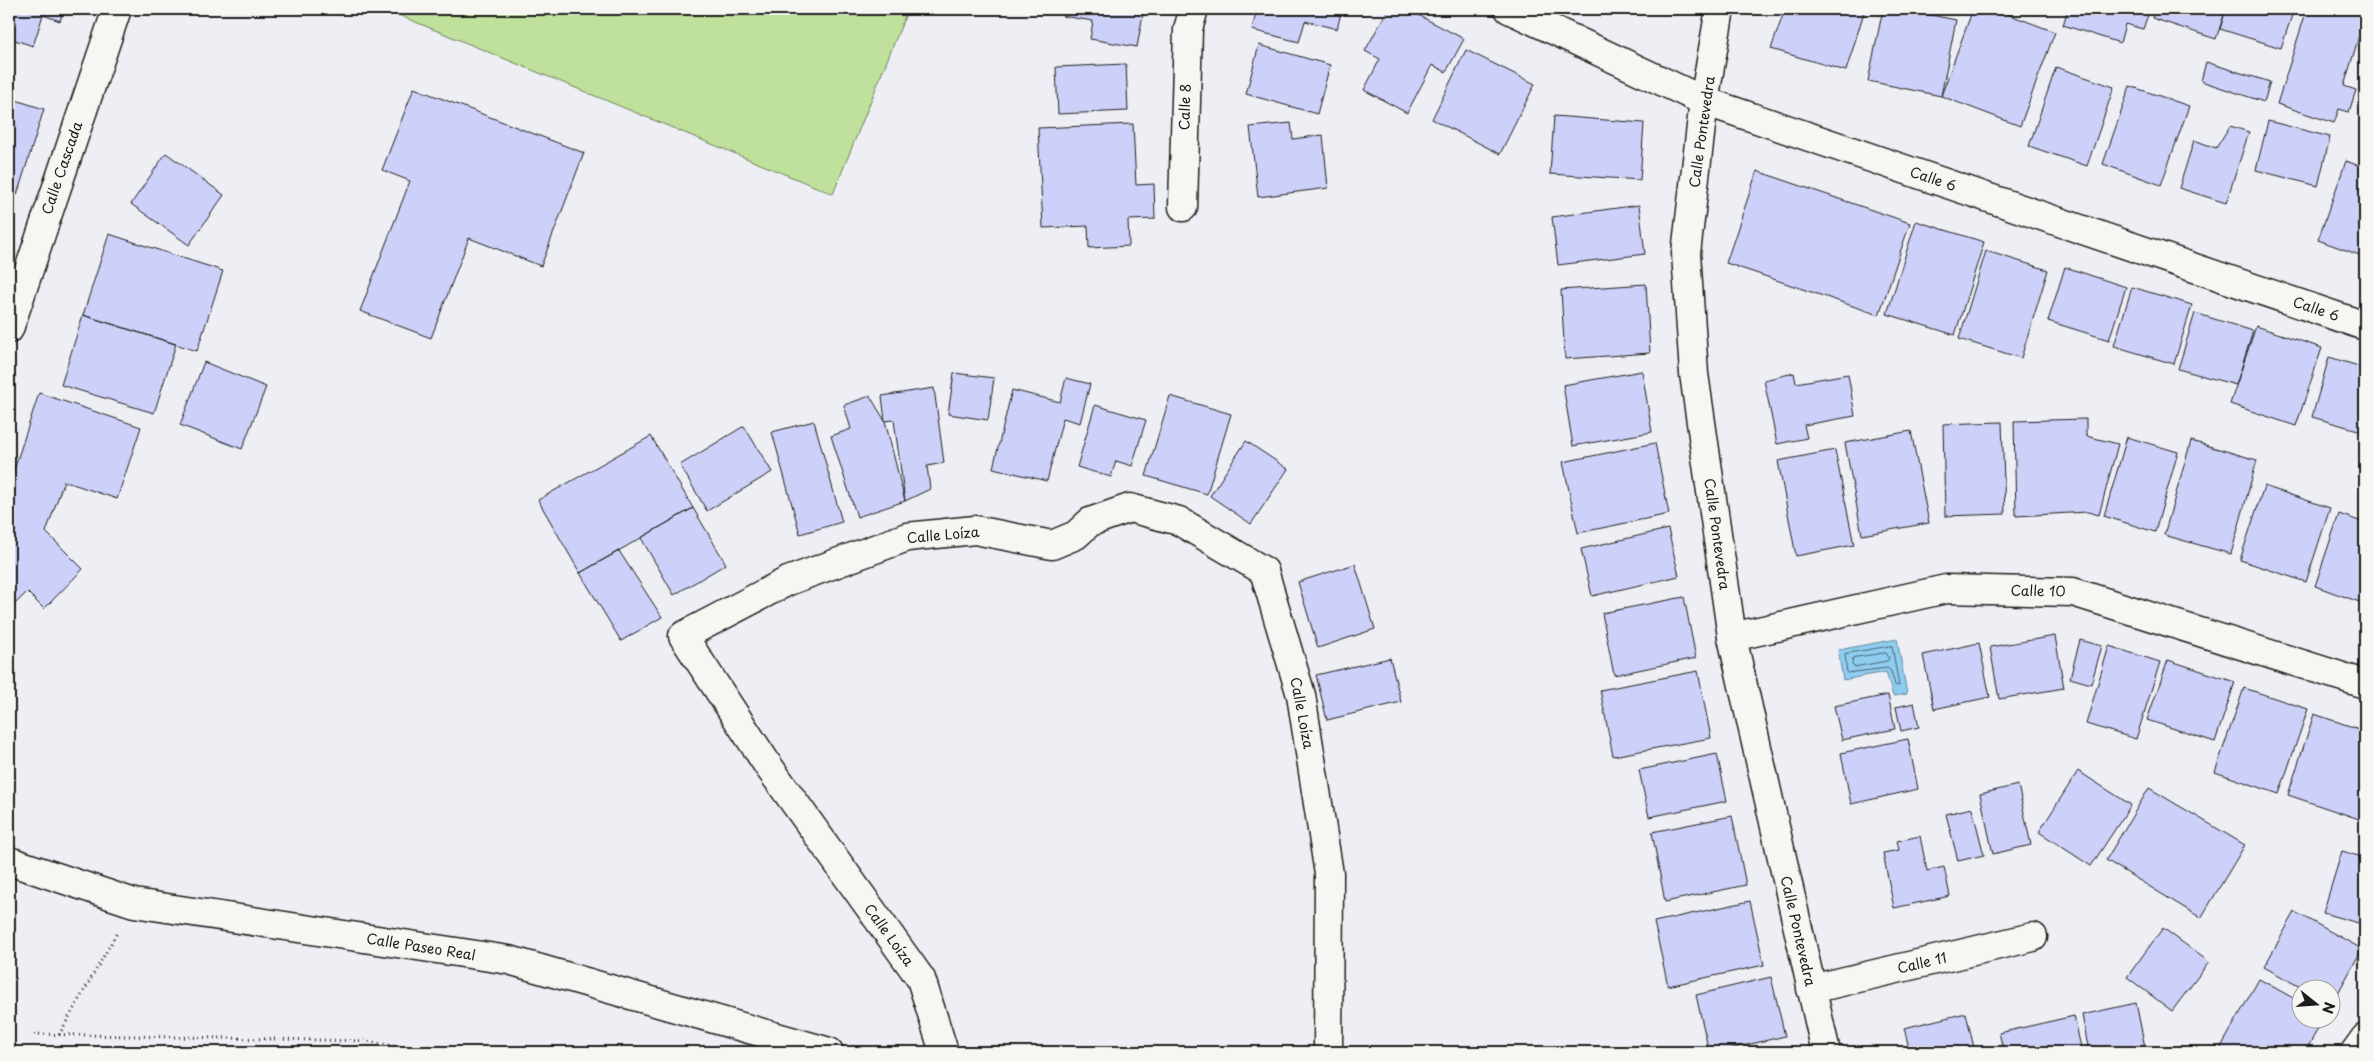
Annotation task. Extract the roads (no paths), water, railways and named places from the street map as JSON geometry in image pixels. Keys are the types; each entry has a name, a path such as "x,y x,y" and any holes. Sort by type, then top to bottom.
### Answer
{"street":[{"name":"Calle Cascada","path":"9,329 18,269 117,9"},
{"name":"Calle 8","path":"1183,207 1188,29 1194,9"},
{"name":"Calle 6","path":"1509,9 1704,101 2365,326"},
{"name":"Calle Pontevedra","path":"1720,9 1704,101 1686,253 1694,374 1732,637 1826,1052"},
{"name":"Calle Loíza","path":"944,1052 921,979 769,767 683,636 788,581 907,536 974,530 1052,545 1076,535 1090,522 1130,508 1179,521 1264,571 1301,695 1329,874 1328,1052"},
{"name":"Calle 10","path":"1732,637 1946,589 2073,592 2365,684"},
{"name":"Calle Paseo Real","path":"9,861 134,903 509,960 829,1052"},
{"name":"Calle 11","path":"1811,989 2033,937"},
{"path":"2355,1052 2365,1038"}],"water":[{"path":"1897,639 1907,694 1893,696 1886,672 1843,680 1838,650"}]}
